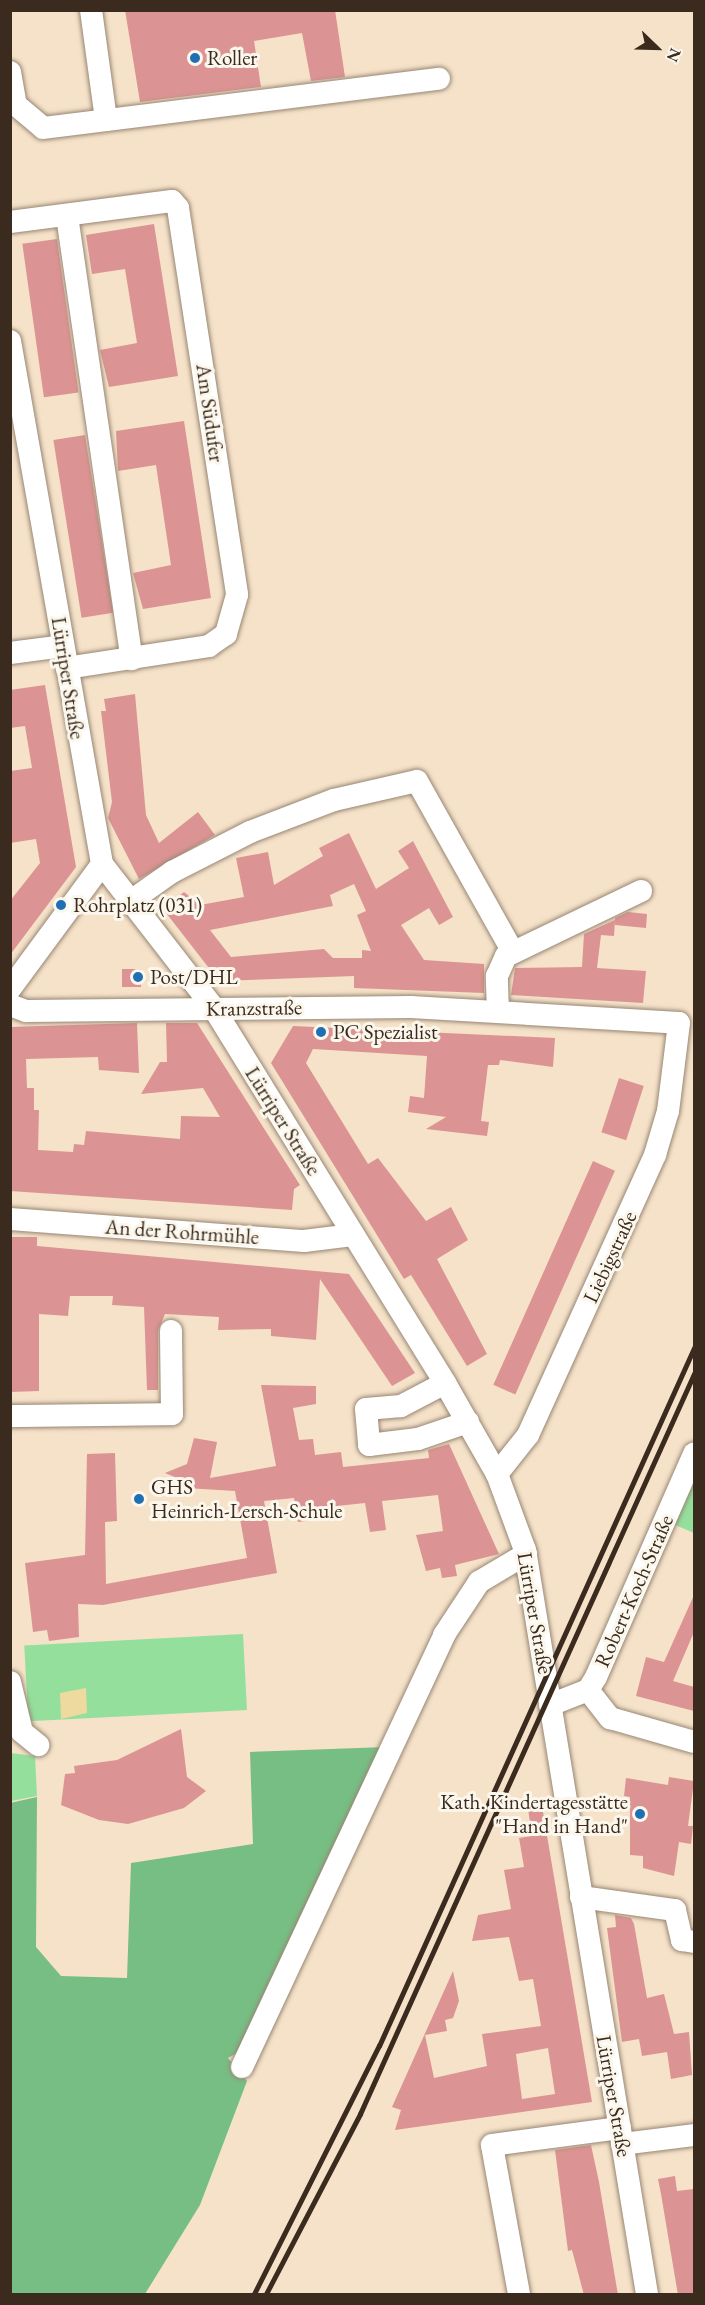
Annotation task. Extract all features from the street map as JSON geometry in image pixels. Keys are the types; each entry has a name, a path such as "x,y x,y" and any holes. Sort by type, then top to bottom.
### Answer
{"street":[{"path":"91,10 106,120"},
{"path":"10,72 16,105 43,128 439,79"},
{"name":"Am Südufer","path":"10,222 172,201 184,231 237,595 226,634 209,646 67,668"},
{"path":"67,216 132,659"},
{"name":"Lürriper Straße","path":"10,341 102,864 128,903 213,1008 445,1383 497,1474 526,1554 647,2295"},
{"path":"10,653 63,646"},
{"path":"128,903 172,872 250,832 334,800 417,782 513,952"},
{"path":"10,989 102,864"},
{"path":"498,1012 500,961 513,952 641,891"},
{"name":"Kranzstraße","path":"10,1005 26,1011 213,1008 498,1012 679,1023"},
{"name":"Liebigstraße","path":"497,1474 528,1435 655,1155 668,1111 679,1023"},
{"name":"An der Rohrmühle","path":"10,1219 304,1241 353,1235"},
{"path":"10,1416 172,1414 171,1331"},
{"path":"445,1383 400,1406 366,1409 369,1445 418,1439 468,1422"},
{"name":"Robert-Koch-Straße","path":"550,1705 588,1690 694,1454"},
{"path":"242,2067 444,1635 479,1582 526,1554"},
{"path":"10,1682 23,1737"},
{"path":"588,1690 610,1718 694,1742"},
{"path":"581,1897 675,1910 682,1940 694,1942"},
{"path":"519,2295 492,2145 621,2136 694,2135"}],"green space":[{"path":"694,1477 694,1533 673,1524"},
{"path":"243,1634 247,1710 28,1721 24,1645"},
{"path":"386,1747 246,2048 228,2058 247,2081 200,2205 145,2294 11,2294 10,1803 37,1797 36,1947 61,1976 127,1978 131,1863 253,1844 250,1752"},
{"path":"11,1753 35,1756 37,1796 11,1801"}],"sand":[{"path":"86,1688 87,1713 61,1719 60,1693"}],"building":[{"name":"Roller","path":"125,10 335,10 345,77 311,81 302,33 254,41 261,87 140,102"},
{"path":"154,224 178,376 109,387 100,350 137,343 125,269 92,274 86,235"},
{"path":"57,239 79,392 44,397 22,244"},
{"path":"184,421 211,598 143,609 133,573 171,565 156,465 118,471 116,431"},
{"path":"85,435 113,613 82,618 53,440"},
{"path":"45,685 76,867 10,955 10,901 40,863 36,839 10,843 10,771 32,768 25,726 10,728 10,690"},
{"path":"135,694 146,815 159,843 198,812 215,835 139,879 108,818 112,802 101,711 106,711 104,699"},
{"path":"349,833 376,889 409,868 398,851 413,841 453,917 439,925 429,908 401,925 424,960 484,964 484,993 354,988 354,976 219,981 163,909 184,892 200,905 244,897 236,858 268,852 274,885 323,856 319,848","holes":["354,884 366,911 357,915 371,951 362,950 362,958 333,958 324,949 231,957 210,930 333,906 330,895"]},
{"path":"628,912 647,914 646,928 615,925 615,918"},
{"path":"615,920 614,936 601,935 597,968 646,971 643,1003 511,995 515,968 582,967 584,934"},
{"path":"122,969 141,969 141,987 122,987"},
{"path":"137,1023 139,1073 99,1070 98,1057 26,1059 27,1088 34,1088 34,1110 39,1110 38,1150 73,1152 74,1144 84,1145 86,1131 180,1139 181,1116 220,1117 203,1088 141,1094 160,1062 167,1062 166,1023 197,1023 300,1185 294,1189 292,1210 10,1191 10,1027"},
{"path":"293,1026 555,1038 553,1067 500,1060 499,1065 488,1065 481,1121 489,1122 487,1136 426,1129 446,1117 408,1112 410,1096 424,1098 427,1056 313,1049 306,1063 368,1164 378,1158 426,1221 451,1207 468,1240 437,1259 487,1354 467,1366 411,1275 404,1279 271,1063"},
{"path":"619,1078 644,1086 626,1140 601,1132"},
{"path":"593,1161 615,1171 515,1395 493,1385"},
{"path":"10,1237 37,1237 37,1246 349,1274 415,1373 392,1386 320,1279 316,1340 271,1336 271,1329 218,1330 219,1317 165,1314 158,1331 158,1390 147,1390 144,1307 112,1305 113,1296 70,1296 68,1316 39,1314 39,1391 10,1392"},
{"path":"261,1385 316,1386 316,1404 293,1408 299,1440 313,1439 315,1455 341,1452 343,1467 429,1458 428,1450 449,1444 499,1554 455,1565 457,1576 442,1578 440,1568 426,1571 416,1535 443,1531 438,1495 382,1501 386,1530 370,1532 365,1503 318,1508 319,1519 298,1522 294,1498 264,1501 277,1573 103,1605 78,1604 79,1637 49,1641 47,1630 33,1632 25,1563 85,1555 87,1454 115,1453 117,1521 105,1522 106,1584 247,1558 235,1491 186,1488 187,1482 165,1473 187,1464 194,1438 217,1442 210,1478 276,1466"},
{"path":"694,1595 694,1632 673,1681 694,1687 694,1711 636,1696 646,1657 664,1662"},
{"path":"181,1729 187,1777 206,1791 184,1808 128,1824 99,1820 61,1805 65,1774 75,1773 74,1766 117,1760"},
{"path":"669,1777 694,1781 688,1826 693,1826 691,1844 679,1842 674,1876 643,1868 643,1856 630,1855 630,1797 624,1796 626,1778 668,1785"},
{"path":"541,1800 592,2102 395,2130 401,2110 392,2107 453,1971 459,2001 453,2018 445,2020 447,2031 425,2035 434,2078 487,2066 482,2034 541,2026 533,1979 519,1981 509,1937 472,1941 478,1915 511,1909 504,1870 524,1867 519,1838 532,1836 527,1802","holes":["548,2048 555,2094 522,2099 516,2054"]},
{"path":"615,1915 631,1918 634,1924 647,1998 664,1994 674,2034 689,2032 692,2075 671,2079 667,2052 642,2056 639,2039 622,2042 607,1928 616,1927"},
{"path":"591,2145 618,2295 584,2295 572,2250 568,2251 555,2150"},
{"path":"675,2176 677,2191 694,2189 694,2295 678,2295 658,2179"}],"railway":[{"path":"254,2294 379,2046 694,1348"},
{"path":"266,2294 360,2114 694,1374"}],"place":[{"name":"Roller","path":"195,58"},
{"name":"Rohrplatz (031)","path":"61,905"},
{"name":"Post/DHL","path":"138,977"},
{"name":"PC Spezialist","path":"321,1032"},
{"name":"GHS Heinrich-Lersch-Schule","path":"139,1499"},
{"name":"Kath. Kindertagesstätte \"Hand in Hand\"","path":"640,1814"}]}
